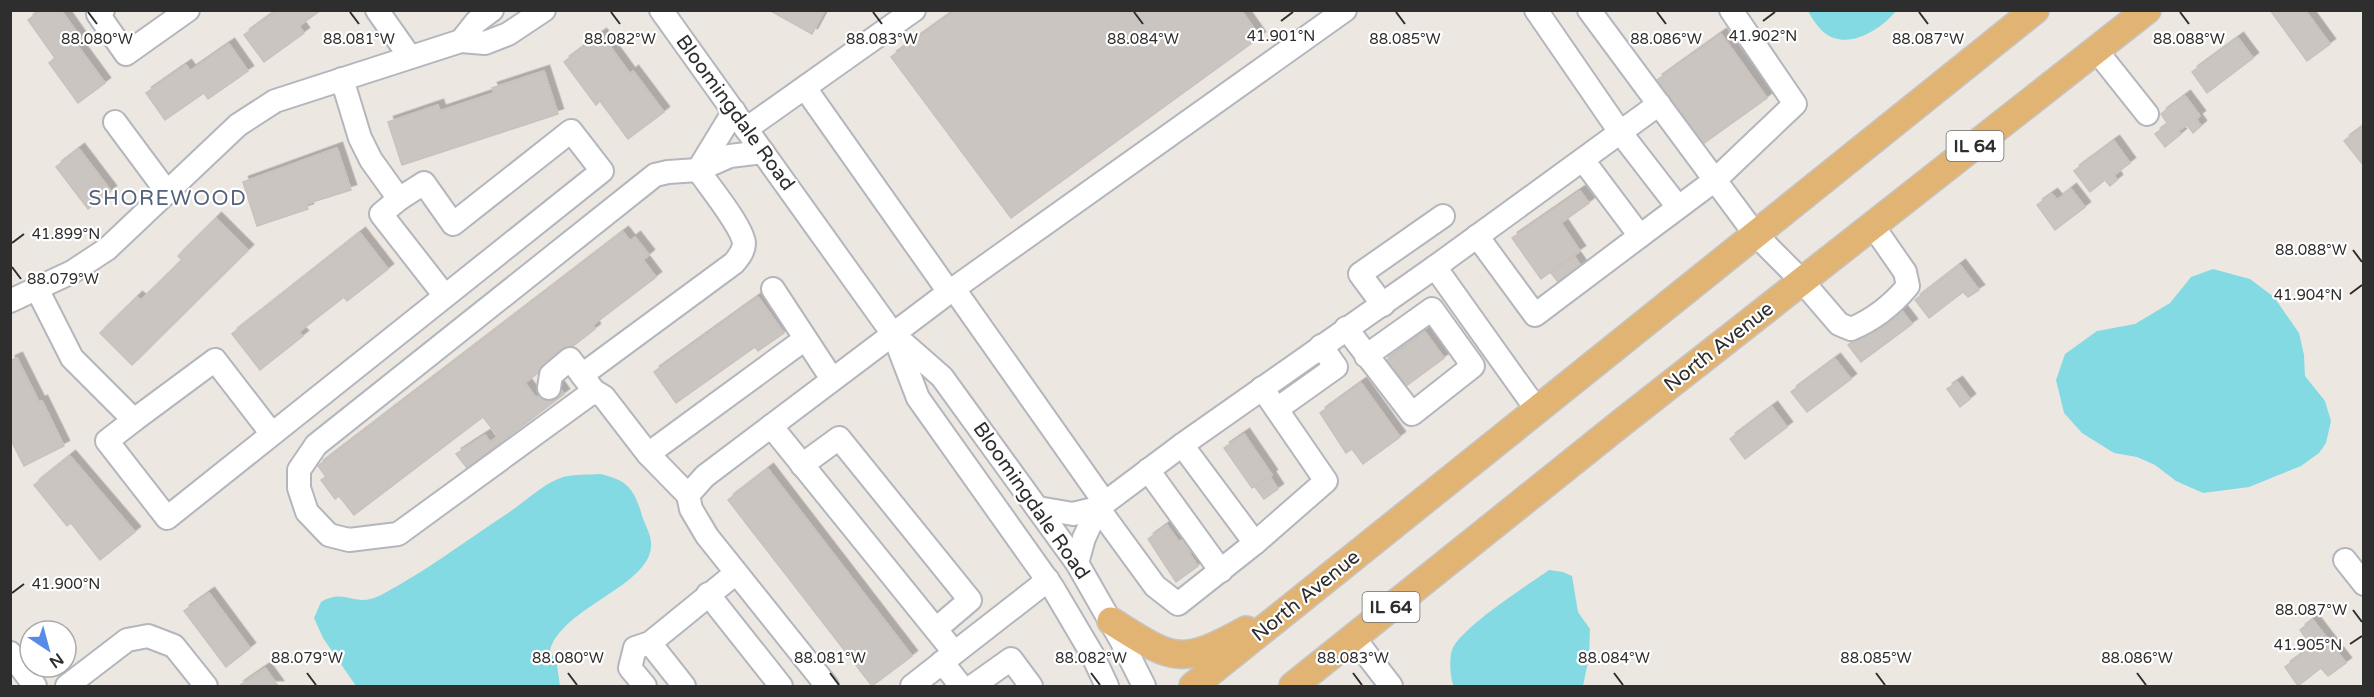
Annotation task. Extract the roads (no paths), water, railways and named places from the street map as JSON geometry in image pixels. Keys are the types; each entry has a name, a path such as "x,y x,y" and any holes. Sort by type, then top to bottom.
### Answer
{"main road":[{"name":"North Avenue","path":"1193,687 2036,10"},
{"name":"North Avenue","path":"1293,687 1802,281 2147,10"},
{"path":"1111,621 1163,652 1191,655 1228,640 1302,599"}],"street":[{"path":"103,10 98,14 126,54 188,10"},
{"path":"377,10 410,57"},
{"path":"461,41 476,22 492,10"},
{"path":"10,302 72,272 99,256 238,125 275,101 461,41 485,43 508,34 544,10"},
{"name":"Bloomingdale Road","path":"661,10 893,334 942,377 1038,508 1077,563 1111,621 1144,687"},
{"path":"698,170 740,120 805,88 914,10"},
{"path":"688,495 705,476 952,290 1345,10"},
{"path":"1536,10 1620,132 1678,207"},
{"path":"1589,10 1755,234 1802,281 1839,324 1851,329 1866,322 1899,297 1908,286 1905,272 1873,226"},
{"path":"1477,236 1535,315 1714,180 1795,104 1731,10"},
{"path":"2097,50 2147,114"},
{"path":"342,80 360,138 371,160 399,199"},
{"path":"805,88 952,290 1155,586 1178,604 1255,543 1326,481 1262,388"},
{"path":"1077,563 1084,538 1102,506 1182,445 1346,328 1383,305 1659,104"},
{"path":"115,122 167,192"},
{"path":"272,434 215,360 107,441 167,518 446,296 602,171 571,131 453,224 424,183 381,214 446,296"},
{"path":"698,170 741,231 744,244 741,255 734,263 588,383 557,400 398,534 349,540 328,535 307,512 299,488 299,470 316,445 655,175 698,170 730,156 763,152"},
{"path":"1583,160 1640,236"},
{"path":"1383,305 1360,274 1443,216"},
{"path":"1435,267 1537,410"},
{"path":"37,289 72,358 134,420"},
{"path":"772,289 832,379"},
{"path":"1346,328 1366,356 1412,414 1473,366 1432,309 1366,356"},
{"name":"Bloomingdale Road","path":"893,334 918,398 1048,580 1078,629 1107,687"},
{"path":"648,454 806,339"},
{"path":"1277,409 1336,367 1321,346"},
{"path":"557,400 551,375 570,359 588,383 604,397 648,454 688,495 691,509 707,536 827,687"},
{"path":"771,426 936,629 961,687"},
{"path":"802,465 839,438 970,600 936,629"},
{"path":"1182,445 1255,543"},
{"path":"1148,470 1214,577"},
{"path":"1038,508 1073,514 1102,506"},
{"path":"2345,560 2364,584"},
{"path":"645,687 630,668 635,648 650,643 736,573"},
{"path":"912,687 1048,580"},
{"path":"708,594 781,687"},
{"path":"67,687 127,640 148,636 174,646 206,687"},
{"path":"1354,638 1391,687"},
{"path":"650,643 684,687"},
{"path":"10,653 35,687"},
{"path":"973,687 1011,659 1031,687"}],"water":[{"path":"1808,11 1896,11 1875,30 1848,40 1826,34"},
{"path":"2213,269 2250,279 2274,297 2299,333 2304,355 2305,376 2325,401 2331,421 2326,443 2319,453 2301,466 2249,487 2203,493 2176,481 2155,465 2137,457 2114,453 2082,433 2064,413 2056,380 2065,354 2097,331 2135,324 2170,303 2191,277"},
{"path":"600,474 622,482 635,496 651,543 648,558 638,571 624,584 588,608 558,634 550,650 557,665 560,686 356,686 323,638 314,618 321,602 337,597 364,600 381,595 444,557 555,480 567,476"},
{"path":"1549,570 1572,576 1578,612 1590,629 1589,657 1583,686 1454,686 1450,658 1458,641 1496,607"}],"district":[{"name":"SHOREWOOD","path":"168,198"}]}
